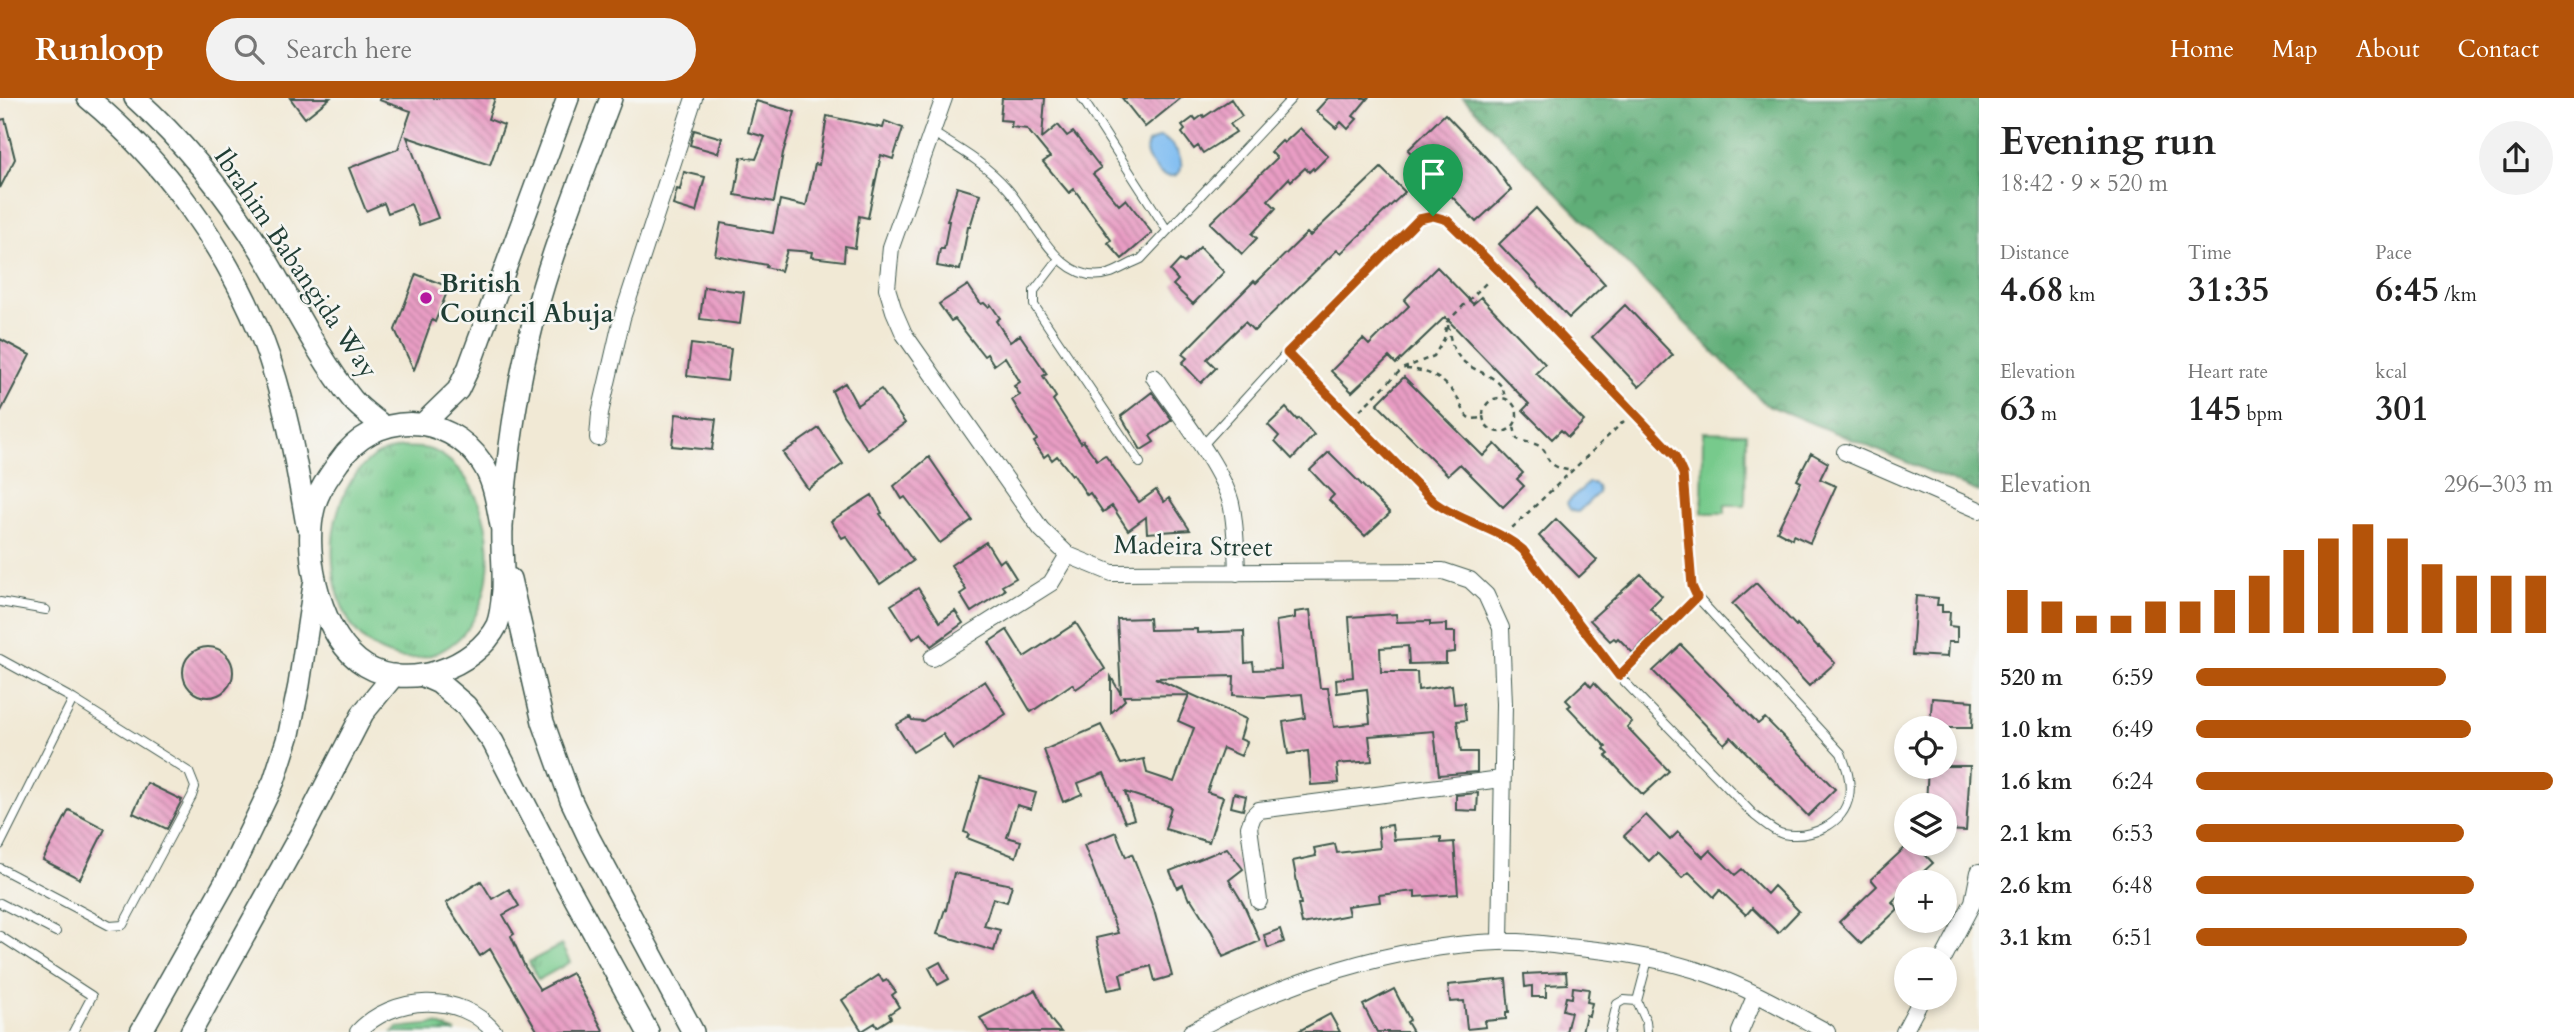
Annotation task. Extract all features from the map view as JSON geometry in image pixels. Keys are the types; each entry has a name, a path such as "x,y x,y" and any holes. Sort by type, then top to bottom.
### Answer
{"main road":[{"path":"88,98 129,136 164,174 190,207 232,272 262,340 274,377 297,467 323,608 339,642 364,665 394,676 421,675 449,668 469,658 485,643 498,623 502,600 503,540 514,424 533,321 547,272 611,98"},
{"name":"Ibrahim Babangida Way","path":"135,98 190,155 226,200 262,252 324,359 354,401 384,427"},
{"path":"424,423 457,390 469,367 568,98"},
{"path":"309,537 314,506 325,481 344,454 384,427 402,423 424,423 463,443 482,463 494,488 543,722 571,800 692,1032"},
{"path":"141,1032 226,881 274,781 289,734 299,685 315,576"},
{"path":"421,675 439,683 466,706 493,742 648,1032"},
{"path":"191,1032 300,835 363,713 394,676"}],"street":[{"path":"598,438 600,413 622,318 694,98"},
{"name":"Madeira Street","path":"944,98 891,247 887,288 904,334 1041,528 1068,555 1112,573 1443,571 1470,580 1486,594 1501,628 1504,704 1500,942"},
{"path":"1154,377 1221,479 1230,501 1235,527 1237,573"},
{"path":"1845,452 1979,510"},
{"path":"932,657 1051,583 1068,555"},
{"path":"1259,901 1249,827 1253,816 1259,810 1501,779"},
{"path":"1950,947 1976,904 1979,872"},
{"path":"1191,1032 1251,1002 1337,970 1421,951 1500,942 1649,956 1711,975 1756,994 1827,1032"},
{"path":"1740,1032 1756,994"},
{"path":"358,1032 382,1012 400,1005 420,1003 458,1007 488,1024 494,1032"},
{"path":"1903,1032 1915,1010"}],"lane":[{"path":"1082,98 1167,230"},
{"path":"932,132 987,167 1009,190 1058,260 1086,275 1109,274 1141,259 1292,98"},
{"path":"1201,447 1287,353 1419,219 1433,216 1447,220 1675,456 1683,474 1692,586 1697,597 1841,753 1847,768 1849,797 1836,820 1814,834 1782,834 1755,816 1619,676 1523,550 1434,502 1287,353"},
{"path":"1058,260 1034,291 1034,305 1140,463"},
{"path":"1619,676 1697,597"},
{"path":"0,602 46,610"},
{"path":"0,659 73,699 188,772 195,787 123,925 110,926 0,868"},
{"path":"0,845 73,699"},
{"path":"0,903 56,932"},
{"path":"0,936 92,996 73,1032"},
{"path":"1647,1032 1646,1021 1637,1000 1649,956"},
{"path":"1610,1032 1618,1004 1624,1000 1637,1000"}],"path":[{"path":"1352,418 1402,369 1434,356 1444,339 1447,322 1499,271"},
{"path":"1447,322 1451,344 1460,359 1471,369 1498,381 1505,392 1504,398"},
{"path":"1402,369 1423,369 1438,378 1454,394 1465,415 1472,419 1483,418"},
{"path":"1513,425 1504,432 1489,428 1483,418 1488,402 1498,397 1513,404 1516,409 1513,425 1517,439 1537,444 1544,449 1548,461 1557,468 1572,471"},
{"path":"1503,537 1634,411"}],"green space":[{"path":"1463,98 1979,98 1979,492 1765,404"},
{"path":"1703,432 1746,433 1745,505 1725,505 1725,513 1702,513"},
{"path":"402,447 432,450 445,457 459,470 473,490 488,540 484,593 475,617 460,637 439,652 413,658 397,657 381,651 355,630 346,615 334,575 334,531 346,490 357,473 372,458"},
{"path":"561,945 570,962 538,980 529,962"},
{"path":"436,1024 456,1032 393,1032 397,1028"}],"water":[{"path":"1160,137 1168,141 1179,155 1181,170 1177,174 1161,174 1147,156 1148,143"},
{"path":"1588,483 1597,486 1598,493 1578,512 1572,511 1567,503"}],"building":[{"path":"290,98 330,98 305,118"},
{"path":"495,98 488,119 504,125 490,165 407,137 438,218 419,225 411,204 388,213 384,203 366,211 349,168 398,149 411,111 379,100"},
{"path":"1002,98 1045,98 1042,138 1058,125 1067,136 1073,132 1101,168 1093,174 1119,205 1126,199 1152,233 1122,259 1108,243 1111,240 1074,189 1069,193 1043,162 1050,157 1027,129 1011,127 1012,121 1000,120"},
{"path":"1122,98 1181,98 1145,127"},
{"path":"1328,98 1368,98 1353,116 1357,119 1348,129 1341,122 1336,128 1316,111"},
{"path":"1231,99 1242,116 1230,124 1236,132 1203,153 1198,146 1194,149 1182,133 1185,130 1182,126 1194,117 1196,120 1203,115 1204,117"},
{"path":"756,101 795,112 783,153 774,202 735,195 741,157 756,159 765,137 748,132"},
{"path":"1445,114 1495,167 1511,190 1476,222 1408,150"},
{"path":"827,116 883,128 885,121 903,128 893,159 881,155 868,218 859,216 855,248 845,246 844,261 811,257 812,252 787,250 781,271 766,267 767,265 715,255 721,223 773,233 780,200 806,206 815,164 819,165"},
{"path":"5,119 15,159 0,188 0,120"},
{"path":"1300,128 1328,156 1314,170 1313,168 1309,172 1305,168 1291,181 1289,178 1268,200 1276,208 1252,234 1257,238 1242,254 1210,223 1277,158 1271,152"},
{"path":"694,130 722,138 718,153 690,145"},
{"path":"1381,168 1405,192 1341,253 1337,250 1254,331 1245,322 1207,359 1216,368 1201,383 1182,363 1187,358 1182,354 1254,281 1256,283 1307,233 1310,236"},
{"path":"684,172 705,177 696,212 673,205"},
{"path":"957,187 980,194 968,227 960,270 937,266 940,249 944,249 947,221"},
{"path":"1536,208 1605,284 1569,318 1499,244"},
{"path":"1200,247 1224,272 1193,304 1173,285 1178,280 1170,271 1180,260 1184,263"},
{"path":"1437,267 1473,304 1481,297 1545,364 1536,373 1584,421 1568,437 1561,430 1552,439 1523,410 1529,404 1445,317 1396,364 1389,357 1352,392 1331,371 1363,339 1369,345 1409,306 1404,300"},
{"path":"416,274 449,287 435,322 432,320 414,370 395,330"},
{"path":"968,285 981,304 984,303 988,307 991,305 1000,318 996,321 1010,342 1020,335 1047,374 1043,376 1056,397 1053,400 1081,443 1083,441 1097,460 1105,455 1139,502 1156,490 1164,502 1169,498 1190,530 1147,533 1146,517 1128,530 1112,506 1103,512 1057,456 1052,460 1048,454 1044,457 1034,442 1037,440 1012,400 1020,395 1014,386 1020,382 1005,357 994,365 955,319 951,321 939,304"},
{"path":"704,287 744,292 740,324 700,319"},
{"path":"1625,305 1673,355 1639,387 1592,337"},
{"path":"0,339 30,355 0,413"},
{"path":"691,344 731,349 727,381 687,376"},
{"path":"1404,377 1483,456 1495,444 1523,473 1517,479 1524,486 1503,507 1460,464 1448,475 1377,404"},
{"path":"845,383 857,405 881,389 905,423 868,450 843,415 832,391"},
{"path":"1152,392 1172,420 1150,436 1154,442 1141,450 1121,416"},
{"path":"1286,408 1314,435 1292,459 1275,441 1279,436 1268,425"},
{"path":"676,414 716,419 712,450 672,446"},
{"path":"819,428 843,464 808,489 783,453"},
{"path":"1329,452 1390,513 1365,536 1329,500 1334,495 1310,470"},
{"path":"1811,453 1828,463 1820,479 1836,486 1810,543 1793,535 1792,539 1777,531 1801,482 1797,480"},
{"path":"929,457 972,520 940,543 894,486"},
{"path":"872,495 882,513 880,514 913,561 880,584 846,536 842,538 831,521"},
{"path":"1556,519 1597,560 1579,577 1539,536"},
{"path":"986,542 999,563 1004,559 1016,578 1002,586 1005,590 971,612 960,594 966,590 951,565"},
{"path":"1641,574 1662,596 1650,608 1663,622 1633,653 1618,638 1610,641 1590,620"},
{"path":"1756,583 1835,663 1809,686 1732,604"},
{"path":"918,588 940,622 955,611 963,623 931,646 921,633 913,639 891,605"},
{"path":"1916,596 1938,598 1937,605 1942,605 1942,612 1950,612 1949,626 1957,627 1957,642 1948,642 1947,657 1912,655"},
{"path":"1310,610 1320,688 1328,688 1334,727 1370,723 1367,689 1337,693 1336,679 1353,677 1349,617 1396,614 1397,622 1430,621 1430,625 1446,624 1446,632 1455,632 1455,652 1446,653 1446,663 1409,664 1408,646 1380,648 1381,672 1417,672 1418,690 1452,685 1454,704 1464,703 1466,720 1457,721 1461,752 1477,752 1477,772 1439,775 1434,731 1369,736 1372,761 1337,764 1339,783 1311,785 1308,751 1288,754 1283,722 1305,718 1302,694 1265,697 1233,695 1234,676 1155,678 1246,719 1240,739 1247,742 1241,756 1223,748 1207,792 1223,797 1209,842 1165,829 1171,807 1125,792 1134,819 1125,822 1104,773 1078,783 1082,794 1063,802 1044,750 1101,725 1121,764 1144,759 1147,773 1174,782 1194,728 1178,721 1189,695 1123,696 1125,700 1111,713 1111,677 1121,694 1117,619 1149,618 1150,630 1197,629 1197,633 1244,631 1245,663 1253,662 1254,670 1281,669 1276,621 1295,618 1295,612"},
{"path":"1076,623 1105,669 1076,689 1072,684 1031,712 989,642 1007,630 1024,657"},
{"path":"1681,645 1758,724 1765,718 1835,789 1808,816 1731,737 1724,744 1653,671"},
{"path":"208,647 226,654 233,672 226,690 208,697 190,690 183,672 190,654"},
{"path":"985,681 1006,714 953,749 943,734 913,752 896,725 910,717 912,720 923,721"},
{"path":"1586,681 1591,687 1594,683 1632,722 1627,727 1669,771 1643,795 1606,756 1609,754 1604,749 1606,747 1568,707 1571,705 1566,700"},
{"path":"1932,698 1973,701 1972,728 1957,728 1957,716 1931,716"},
{"path":"1957,766 1970,766 1966,831 1957,831 1957,793 1927,793 1927,779 1957,779"},
{"path":"980,777 1036,793 1031,809 1017,805 1007,837 1021,841 1016,857 967,838 969,834 964,832"},
{"path":"147,783 182,800 167,829 133,813"},
{"path":"1234,793 1246,796 1243,810 1231,807"},
{"path":"1478,793 1477,811 1456,810 1456,795"},
{"path":"69,810 105,829 80,879 43,860"},
{"path":"1646,815 1670,840 1678,832 1703,857 1710,850 1735,875 1742,869 1767,894 1774,886 1799,911 1778,933 1752,908 1746,915 1720,890 1714,897 1689,872 1682,878 1657,853 1649,861 1624,836"},
{"path":"1392,825 1394,840 1441,837 1441,843 1454,842 1458,894 1415,897 1415,891 1379,895 1380,902 1347,906 1349,915 1302,924 1293,861 1316,856 1314,848 1335,844 1337,853 1380,848 1378,827"},
{"path":"1116,832 1126,857 1132,854 1154,910 1172,976 1155,981 1151,966 1120,974 1123,987 1108,990 1096,938 1118,933 1084,845"},
{"path":"1227,848 1243,869 1229,880 1260,941 1223,957 1212,932 1191,899 1189,900 1183,885 1177,888 1170,871"},
{"path":"1896,856 1926,856 1933,863 1925,870 1894,870 1894,913 1861,944 1839,922 1877,886 1871,879"},
{"path":"954,873 1012,885 1007,902 993,898 984,926 1000,930 994,951 937,934 946,910"},
{"path":"481,881 492,899 509,889 519,906 503,915 514,934 511,936 525,967 540,990 572,973 604,1032 538,1032 490,949 480,956 446,903"},
{"path":"1280,929 1284,942 1268,948 1264,935"},
{"path":"940,962 949,979 938,985 929,968"},
{"path":"1566,972 1567,984 1546,985 1546,997 1532,997 1532,986 1525,987 1524,974"},
{"path":"879,975 883,982 887,980 896,992 892,995 899,1007 889,1014 891,1018 877,1027 875,1023 862,1031 842,1000"},
{"path":"1506,979 1509,1012 1506,1012 1506,1019 1485,1021 1486,1027 1467,1029 1464,1001 1450,1002 1448,985"},
{"path":"1573,987 1589,989 1587,1002 1592,1003 1582,1032 1566,1032 1571,1012 1563,1010 1566,997 1572,998"},
{"path":"1394,989 1410,1020 1407,1022 1413,1032 1377,1032 1363,1005"},
{"path":"1035,990 1051,1020 1061,1032 989,1032 980,1018"},
{"path":"1330,1014 1340,1032 1297,1032"}],"place":[{"name":"British Council Abuja","path":"426,298"}],"route":[{"path":"1433,216 1447,220 1499,271 1675,456 1683,474 1692,586 1697,597 1619,676 1523,550 1434,502 1287,353 1419,219 1433,216"}]}
